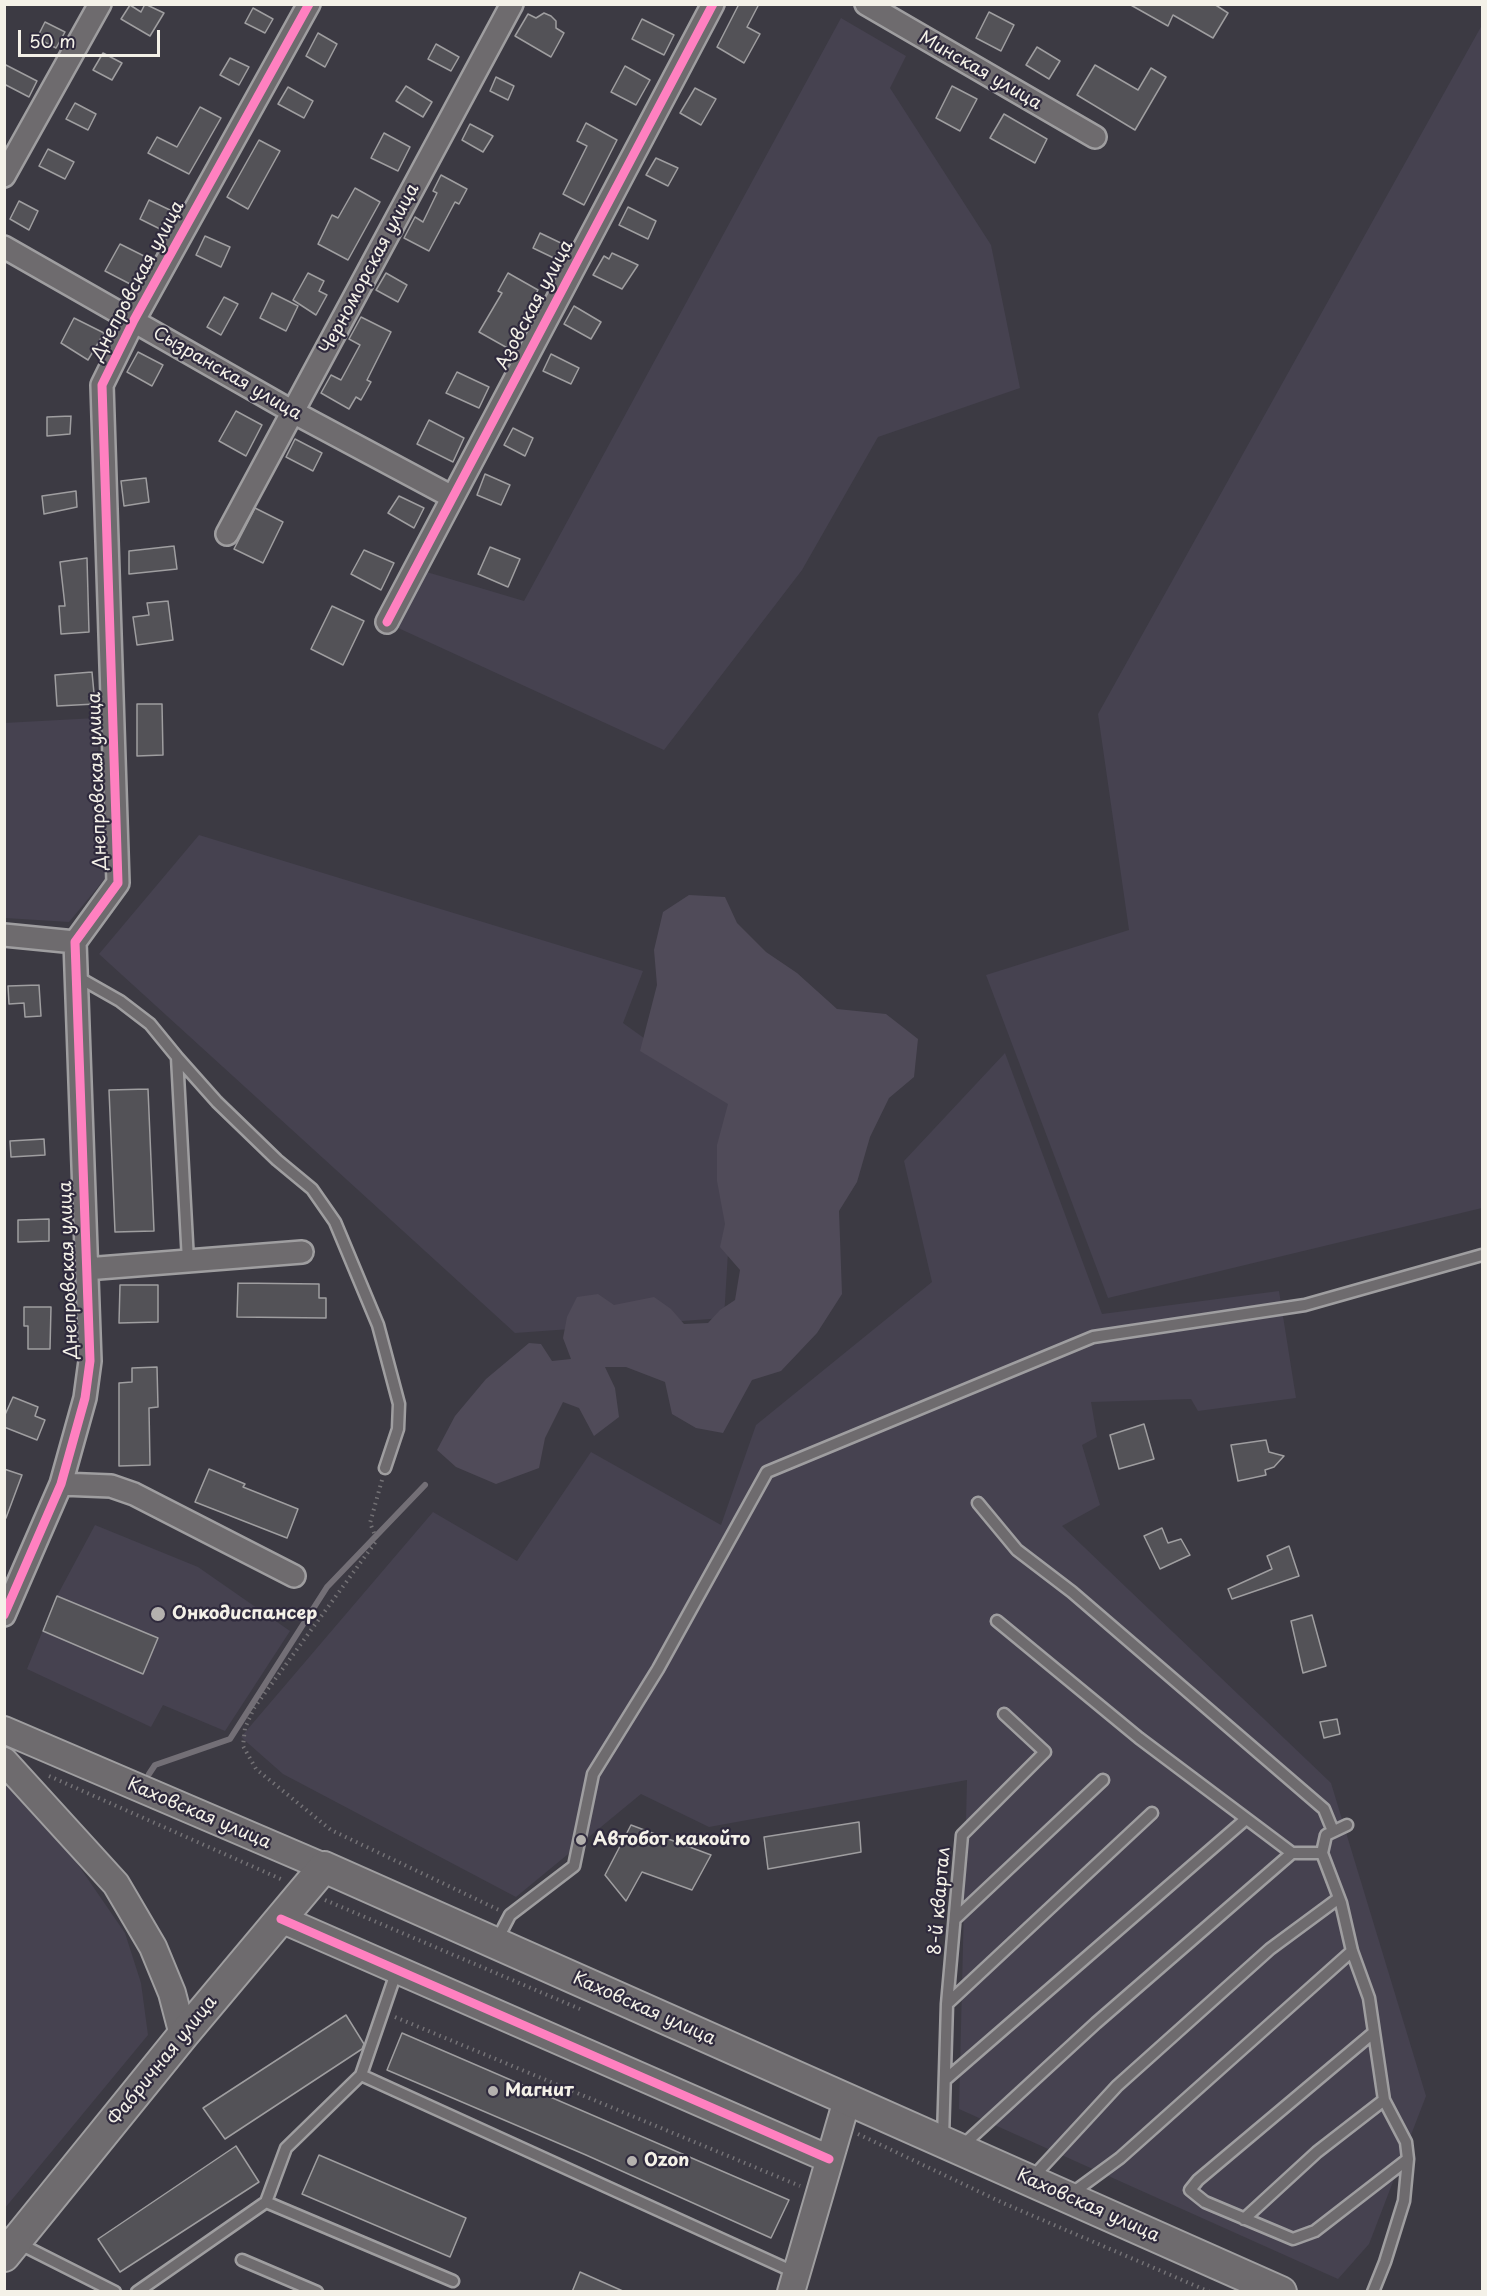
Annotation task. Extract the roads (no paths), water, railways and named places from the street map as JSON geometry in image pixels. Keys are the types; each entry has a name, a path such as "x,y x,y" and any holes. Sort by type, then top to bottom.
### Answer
{"main road":[{"name":"Фабричная улица","path":"10,2249 183,2035 324,1867"},
{"name":"Каховская улица","path":"324,1867 495,1944 843,2112 951,2146 1281,2292"}],"street":[{"path":"4,176 100,4"},
{"name":"Днепровская улица","path":"4,1615 61,1484 85,1398 90,1361 75,942 118,883 102,385 134,320 309,4"},
{"name":"Черноморская улица","path":"227,534 512,4"},
{"name":"Азовская улица","path":"387,622 713,4"},
{"name":"Минская улица","path":"866,4 1095,137"},
{"name":"Сызранская улица","path":"4,247 293,412 452,497"},
{"path":"4,935 75,942"},
{"name":"Днепровская улица","path":"86,1269 302,1252"},
{"path":"61,1484 111,1486 134,1494 294,1576"},
{"name":"Каховская улица","path":"4,1730 324,1867"},
{"path":"4,1761 116,1884 153,1947 172,1993 183,2035"},
{"path":"281,1919 829,2159"},
{"path":"794,2282 843,2112"}],"lane":[{"path":"75,975 120,1000 150,1024 217,1102 277,1160 312,1189 335,1222 378,1324 399,1404 398,1429 385,1468"},
{"path":"177,1057 188,1261"},
{"path":"495,1944 510,1915 574,1866 593,1774 658,1669 767,1472 1093,1337 1305,1305 1482,1255"},
{"path":"978,1503 1017,1550 1072,1592 1324,1809 1333,1832"},
{"path":"998,1621 1139,1738 1292,1853 1322,1853"},
{"name":"8-й квартал","path":"951,2146 945,2080 947,2004 962,1835 1045,1752 1004,1714"},
{"path":"955,1919 1103,1780"},
{"path":"947,2004 1152,1813"},
{"path":"945,2080 1246,1819"},
{"path":"1347,1825 1326,1835 1322,1853 1339,1898 1352,1950 1369,1998 1384,2100 1406,2142 1408,2159 1404,2201 1373,2292"},
{"path":"951,2146 1292,1853"},
{"path":"1029,2180 1116,2086 1270,1949 1339,1898"},
{"path":"1067,2197 1120,2158 1352,1950"},
{"path":"137,2292 266,2202 286,2148 361,2075 397,1970"},
{"path":"1373,2033 1198,2180 1190,2190 1205,2202 1293,2239 1315,2231 1408,2159"},
{"path":"361,2075 794,2282"},
{"path":"1244,2218 1317,2152 1384,2100"},
{"path":"266,2202 453,2281"},
{"path":"10,2249 116,2292"},
{"path":"242,2260 317,2292"}],"waterway":[{"path":"149,1774 155,1765 230,1739 327,1587 425,1485"}],"place":[{"name":"Онкодиспансер","path":"158,1614"},
{"name":"Автобот какойто","path":"581,1840"},
{"name":"Магнит","path":"493,2091"},
{"name":"Ozon","path":"632,2161"}]}
